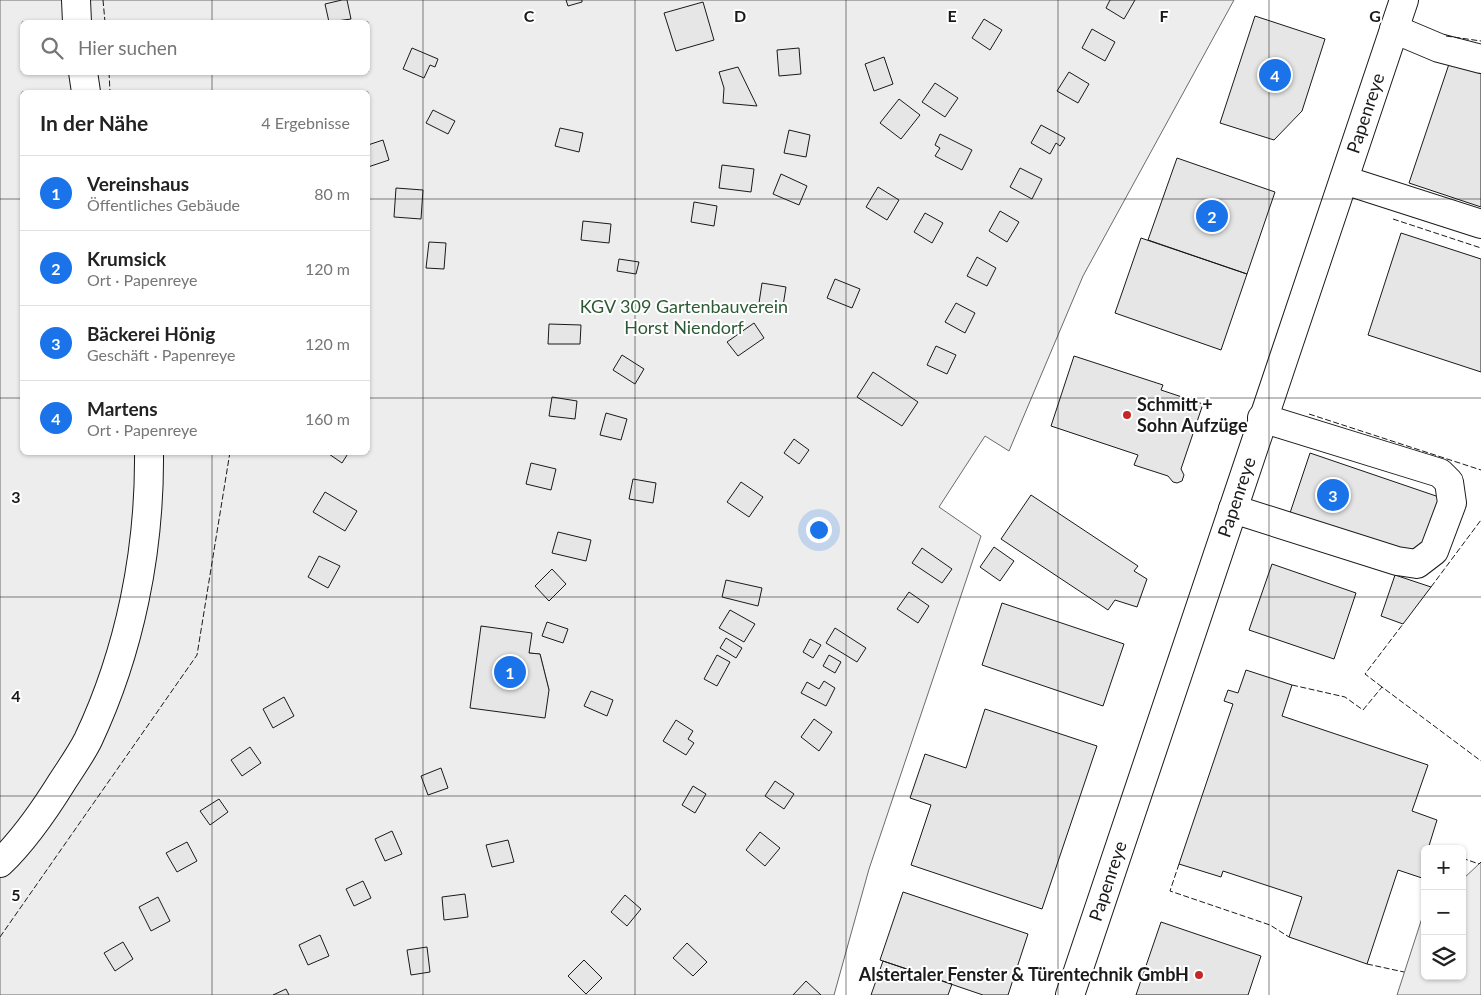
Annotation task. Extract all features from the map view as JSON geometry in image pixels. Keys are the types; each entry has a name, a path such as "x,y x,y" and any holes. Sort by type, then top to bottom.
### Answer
{"main road":[{"path":"76,0 77,20"},
{"name":"Papenreye","path":"1070,995 1262,418 1404,0"},
{"path":"1394,30 1439,48 1481,59"},
{"path":"83,75 86,90"},
{"path":"1344,180 1481,224"},
{"path":"1233,509 1397,561 1417,564 1434,551 1452,504 1449,482 1440,473 1262,418"},
{"path":"0,863 16,848 47,806 87,741 117,667 138,589 149,484 149,455"}],"green space":[{"name":"KGV 309 Gartenbauverein Horst Niendorf","path":"0,0 1234,0 1083,276 1009,451 985,436 939,507 981,536 869,869 834,995 0,995","holes":["481,626 529,653 540,654 549,690"]},
{"path":"1481,862 1481,995 1397,995 1421,921 1421,980 1466,980 1466,876"}],"building":[{"path":"347,0 351,19 329,20 325,4"},
{"path":"566,0 582,0 582,2 568,6"},
{"path":"1110,0 1135,0 1124,19 1106,8"},
{"path":"703,2 714,40 676,51 664,13"},
{"path":"1255,16 1325,39 1302,111 1274,140 1220,123"},
{"path":"984,19 1002,30 990,50 972,38"},
{"path":"1092,29 1115,42 1105,61 1082,48"},
{"path":"412,48 438,59 435,67 430,65 424,78 403,69"},
{"path":"799,48 801,74 779,76 777,50"},
{"path":"884,57 893,84 874,91 865,64"},
{"path":"1450,61 1481,72 1481,207 1409,183"},
{"path":"738,67 757,106 723,103 724,88 719,72"},
{"path":"1069,72 1089,84 1078,103 1057,91"},
{"path":"935,83 958,98 945,117 922,102"},
{"path":"899,99 920,115 901,139 880,123"},
{"path":"433,110 455,121 448,134 426,123"},
{"path":"1041,125 1065,138 1060,146 1056,143 1050,154 1031,143"},
{"path":"560,128 583,133 579,152 555,146"},
{"path":"789,130 810,135 806,157 784,153"},
{"path":"940,134 972,150 962,170 935,156 940,148 935,145"},
{"path":"383,140 389,160 370,166 370,144"},
{"path":"1177,158 1275,192 1247,274 1148,240"},
{"path":"722,165 754,169 751,192 719,188"},
{"path":"1020,168 1042,179 1032,199 1010,187"},
{"path":"781,174 807,186 799,205 773,194"},
{"path":"878,187 899,200 887,220 866,207"},
{"path":"396,188 423,190 421,219 394,217"},
{"path":"694,202 717,206 714,226 691,222"},
{"path":"1000,211 1019,222 1007,242 989,231"},
{"path":"925,213 943,223 932,243 914,232"},
{"path":"583,221 611,224 609,243 581,240"},
{"path":"1401,233 1481,259 1481,372 1368,335"},
{"path":"1141,238 1247,274 1221,350 1115,313"},
{"path":"429,242 446,243 444,269 426,268"},
{"path":"977,257 996,268 987,286 967,276"},
{"path":"619,259 639,262 636,274 617,271"},
{"path":"835,279 860,289 852,308 827,298"},
{"path":"762,283 786,287 783,306 759,303"},
{"path":"956,303 975,313 965,333 945,322"},
{"path":"754,323 764,338 738,356 727,342"},
{"path":"549,324 581,325 580,344 548,344"},
{"path":"936,346 956,355 947,374 927,365"},
{"path":"622,355 644,369 635,384 613,370"},
{"name":"Schmitt + Sohn Aufzüge","path":"1074,356 1163,385 1161,390 1203,404 1181,469 1184,475 1182,481 1173,482 1168,476 1134,465 1138,455 1051,426"},
{"path":"873,372 918,402 902,426 857,397"},
{"path":"552,397 577,401 575,419 549,416"},
{"path":"606,413 627,419 621,440 600,435"},
{"path":"794,439 809,450 799,464 784,453"},
{"path":"1310,453 1439,497 1418,558 1290,513"},
{"path":"330,455 347,455 342,463"},
{"path":"531,463 556,469 551,490 526,484"},
{"path":"633,479 656,483 653,503 629,499"},
{"path":"741,482 763,497 749,517 727,502"},
{"path":"325,492 357,511 345,531 313,512"},
{"path":"1031,495 1138,566 1134,571 1147,579 1137,607 1115,600 1108,610 1001,539"},
{"path":"558,532 591,540 586,561 552,553"},
{"path":"994,547 1014,561 1000,581 980,567"},
{"path":"922,548 952,569 942,583 912,563"},
{"path":"319,556 340,566 328,588 308,577"},
{"path":"1272,564 1356,593 1334,659 1249,630"},
{"path":"552,569 566,584 549,601 535,586"},
{"path":"1395,575 1431,587 1403,624 1381,616"},
{"path":"726,580 762,588 758,606 722,597"},
{"path":"909,592 929,606 918,623 897,609"},
{"path":"1002,603 1124,644 1103,706 982,665"},
{"path":"730,610 755,624 744,642 719,628"},
{"path":"547,622 568,629 563,643 542,636"},
{"path":"481,626 532,633 529,653 540,654 549,690 545,718 470,708"},
{"path":"835,628 866,648 857,662 826,643"},
{"path":"726,638 742,648 736,658 720,648"},
{"path":"810,639 821,645 813,658 803,652"},
{"path":"717,655 730,662 717,686 704,679"},
{"path":"829,655 841,662 835,673 823,666"},
{"path":"1246,670 1292,685 1282,716 1428,765 1412,811 1437,820 1429,845 1421,845 1421,878 1398,870 1367,964 1289,937 1302,897 1223,871 1221,877 1179,864 1233,704 1224,701 1228,690 1238,693"},
{"path":"824,681 835,688 826,706 801,693 807,682 819,689"},
{"path":"591,691 613,700 607,716 584,706"},
{"path":"284,697 294,716 273,728 263,709"},
{"path":"985,709 1097,746 1042,909 911,865 931,805 910,798 925,754 966,768"},
{"path":"814,719 832,732 819,751 801,737"},
{"path":"676,720 693,731 688,739 694,743 686,755 663,741"},
{"path":"250,747 261,763 242,776 231,760"},
{"path":"441,768 448,788 428,795 421,776"},
{"path":"775,781 794,794 784,809 765,796"},
{"path":"693,786 706,794 695,813 682,805"},
{"path":"219,799 228,812 210,825 200,811"},
{"path":"392,831 402,854 385,861 375,839"},
{"path":"760,832 780,848 765,866 746,850"},
{"path":"508,840 514,862 492,867 486,845"},
{"path":"187,842 197,861 177,872 166,853"},
{"path":"363,881 371,898 354,906 346,889"},
{"path":"903,892 1028,934 1008,995 983,995 880,960"},
{"path":"465,894 468,917 444,920 442,897"},
{"path":"625,895 641,909 627,926 611,912"},
{"path":"158,897 170,921 151,931 139,907"},
{"name":"Alstertaler Fenster & Türentechnik GmbH","path":"1161,922 1261,956 1248,995 1136,995"},
{"path":"320,935 329,956 308,965 299,945"},
{"path":"123,942 133,959 115,971 104,953"},
{"path":"687,943 707,962 693,976 673,958"},
{"path":"427,947 430,972 411,975 407,950"},
{"path":"584,960 602,978 586,994 568,976"},
{"path":"883,961 952,984 948,995 871,995"},
{"path":"806,981 821,995 793,995"},
{"path":"286,989 289,995 273,995"}],"fence":[{"path":"103,0 105,20"},
{"path":"1446,36 1481,41"},
{"path":"109,75 110,90"},
{"path":"1393,219 1481,248"},
{"path":"1309,414 1481,470"},
{"path":"0,937 197,655 230,455"},
{"path":"1431,587 1481,520"},
{"path":"1382,687 1365,674 1403,624"},
{"path":"1292,685 1345,697 1363,710 1382,687 1481,761"},
{"path":"1466,859 1479,864 1481,862"},
{"path":"1179,864 1170,891 1270,925 1289,937"},
{"path":"1367,964 1404,972"}],"place":[{"name":"Martens","path":"1275,75"},
{"name":"Krumsick","path":"1212,216"},
{"name":"Schmitt + Sohn Aufzüge","path":"1127,415"},
{"name":"Bäckerei Hönig","path":"1333,495"},
{"name":"Vereinshaus","path":"510,672"},
{"name":"Alstertaler Fenster & Türentechnik GmbH","path":"1199,975"}]}
